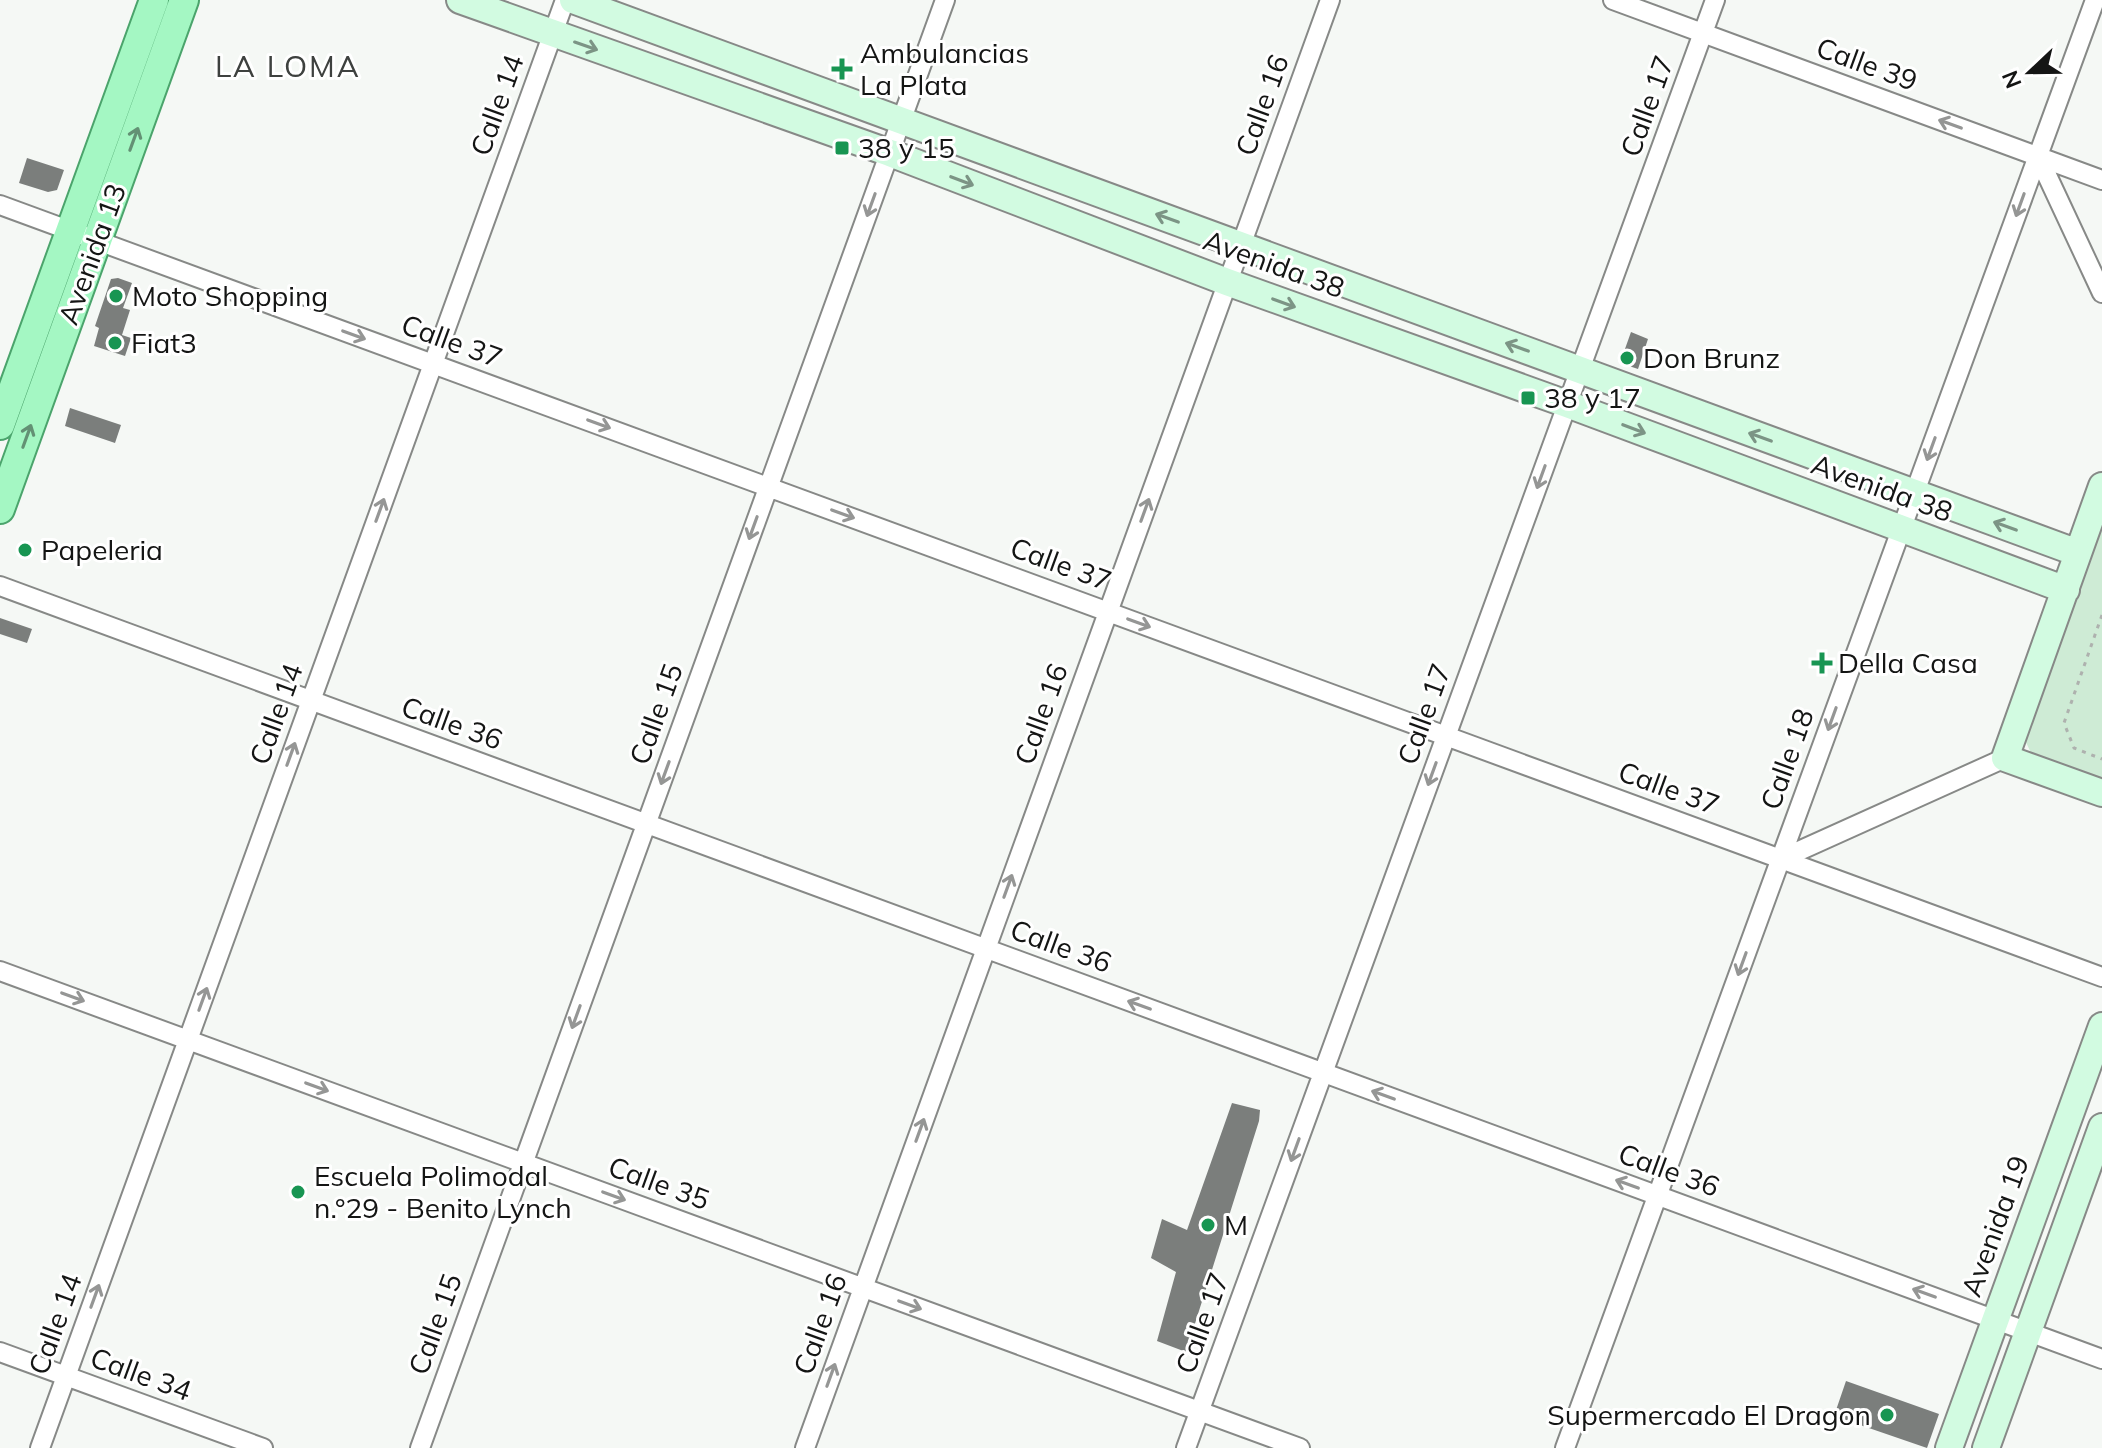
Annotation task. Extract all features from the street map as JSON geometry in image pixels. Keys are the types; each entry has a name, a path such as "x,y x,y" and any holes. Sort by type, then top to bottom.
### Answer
{"main road":[{"name":"Avenida 13","path":"0,425 154,0"},
{"name":"Avenida 13","path":"0,509 184,0"},
{"name":"Avenida 38","path":"460,0 890,153 1227,282 1567,404 2066,590"},
{"name":"Avenida 38","path":"573,0 2078,553"},
{"path":"2102,486 2005,758 2102,793"},
{"name":"Avenida 19","path":"1949,1448 2102,1026"},
{"path":"1986,1448 2102,1127"}],"street":[{"name":"Calle 14","path":"40,1448 565,0"},
{"name":"Calle 15","path":"420,1448 945,0"},
{"name":"Calle 16","path":"805,1448 1330,0"},
{"name":"Calle 39","path":"1613,0 2102,180"},
{"name":"Calle 17","path":"1186,1448 1715,0"},
{"name":"Calle 18","path":"1565,1448 2095,0"},
{"path":"2038,156 2102,293"},
{"name":"Calle 37","path":"0,205 2102,977"},
{"name":"Calle 36","path":"0,586 2102,1359"},
{"path":"1781,859 2005,758"},
{"name":"Calle 35","path":"0,971 1300,1448"},
{"name":"Calle 34","path":"0,1352 263,1448"}],"path":[{"path":"2102,615 2064,723 2074,748 2102,759"}],"green space":[{"path":"2102,522 2102,780 2031,753 2024,738"}],"building":[{"path":"27,158 64,170 57,190 48,192 19,183"},
{"name":"Moto Shopping","path":"111,279 132,283 123,308 130,310 122,335 131,338 125,356 94,346 99,328 95,326"},
{"path":"1631,332 1648,339 1638,369 1620,363"},
{"path":"70,408 121,425 115,443 65,426"},
{"path":"0,618 32,629 27,643 0,634"},
{"name":"M","path":"1232,1103 1260,1110 1259,1121 1186,1352 1157,1341 1176,1272 1151,1258 1162,1219 1187,1230"},
{"name":"Supermercado El Dragon","path":"1846,1381 1939,1414 1927,1448 1834,1416"}],"place":[{"name":"Ambulancias La Plata","path":"842,69"},
{"name":"38 y 15","path":"842,148"},
{"name":"Moto Shopping","path":"116,296"},
{"name":"Fiat3","path":"115,343"},
{"name":"Don Brunz","path":"1627,358"},
{"name":"38 y 17","path":"1528,398"},
{"name":"Papeleria","path":"25,550"},
{"name":"Della Casa","path":"1822,663"},
{"name":"Escuela Polimodal n.°29 - Benito Lynch","path":"298,1192"},
{"name":"M","path":"1208,1225"},
{"name":"Supermercado El Dragon","path":"1887,1415"}],"district":[{"name":"LA LOMA","path":"288,67"}]}
